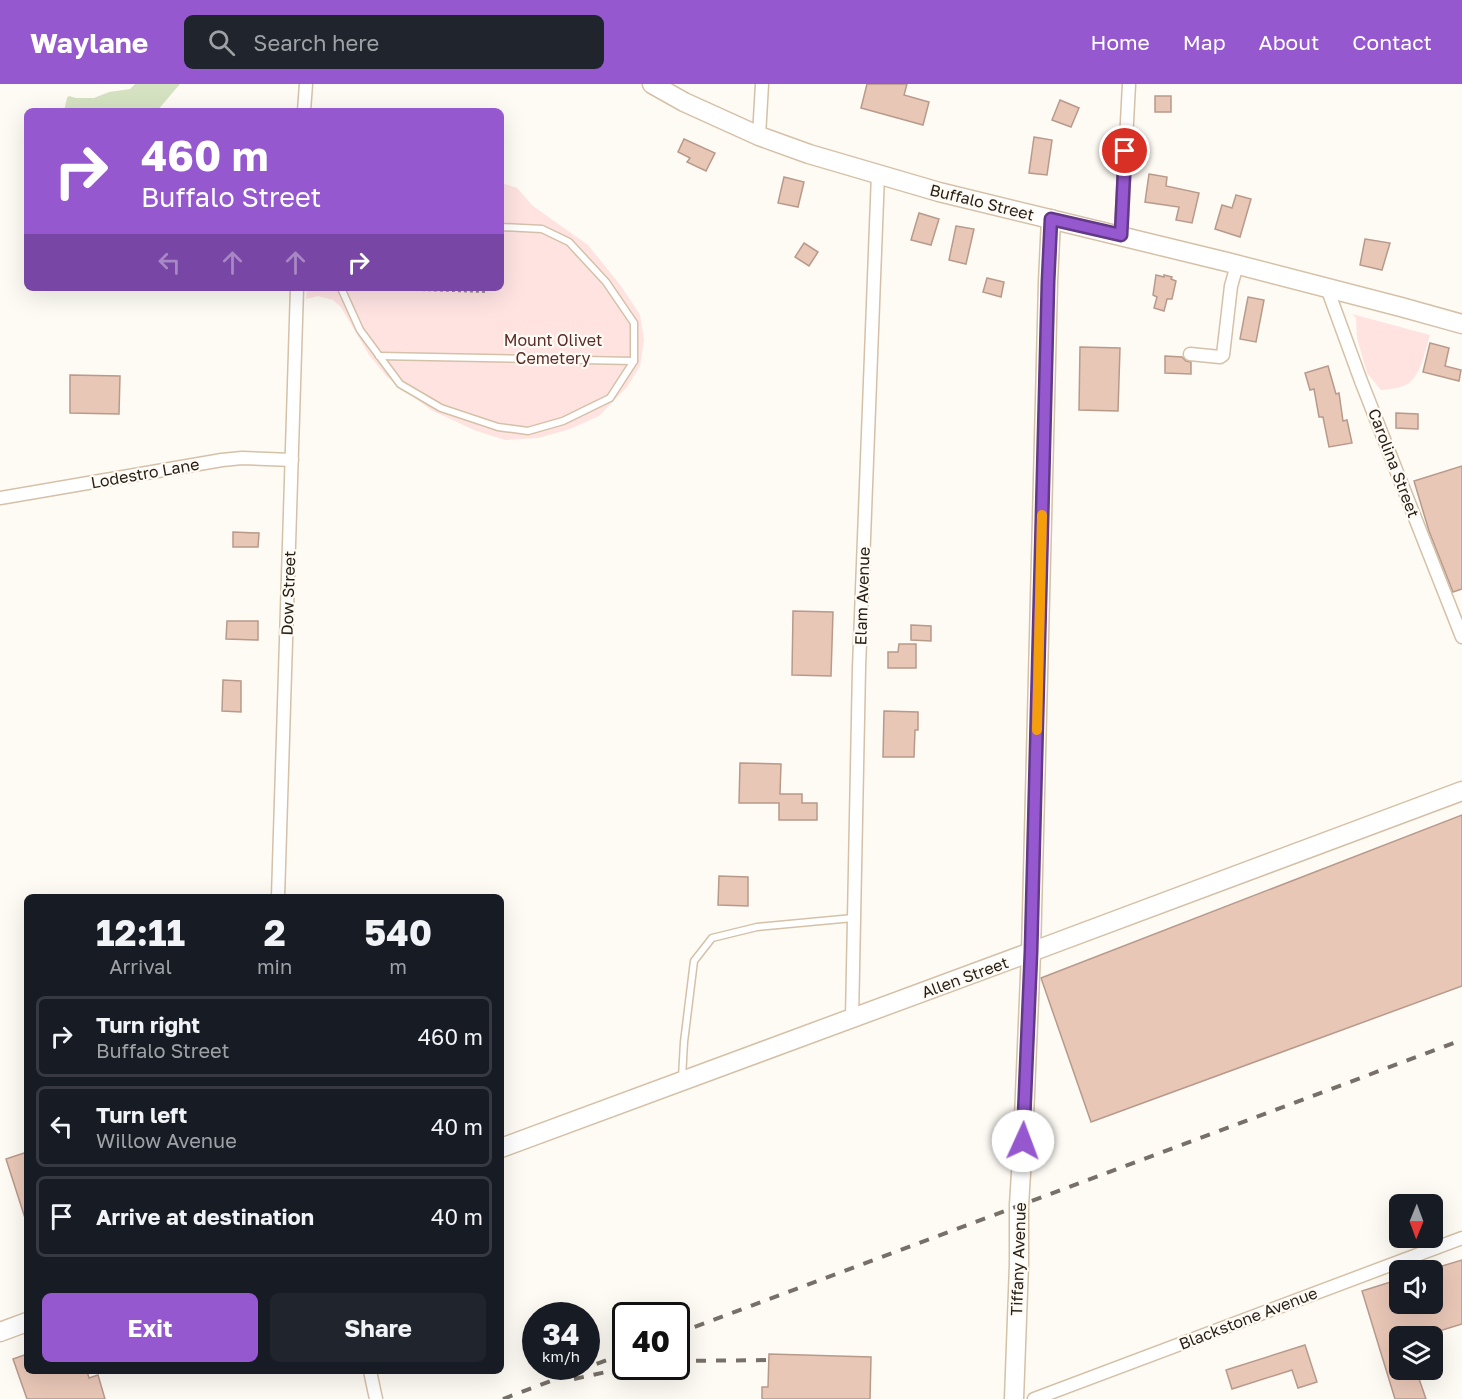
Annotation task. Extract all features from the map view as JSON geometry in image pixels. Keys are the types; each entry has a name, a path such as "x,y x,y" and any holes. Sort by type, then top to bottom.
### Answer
{"street":[{"path":"304,108 306,84"},
{"name":"Buffalo Street","path":"652,84 684,102 759,136 809,154 939,192 1121,235 1462,324"},
{"path":"759,136 762,84"},
{"path":"1121,235 1129,84"},
{"name":"Elam Avenue","path":"852,1019 859,668 878,174"},
{"name":"Tiffany Avenue","path":"1014,1399 1019,1205 1031,952 1051,219"},
{"path":"1190,354 1223,356 1231,286 1237,265"},
{"name":"Carolina Street","path":"1327,288 1361,381 1462,637"},
{"name":"Dow Street","path":"278,894 297,291"},
{"name":"Lodestro Lane","path":"0,498 222,460 242,458 292,460"},
{"name":"Allen Street","path":"504,1147 1462,791"},
{"name":"Blackstone Avenue","path":"1034,1399 1462,1238"},
{"path":"0,1332 24,1323"},
{"path":"370,1374 376,1399"}],"lane":[{"path":"344,291 360,330 400,384 441,408 498,427 528,431 562,421 610,398 634,362 634,323 606,282 569,242 542,230 504,227"},
{"path":"380,356 634,362"},
{"path":"682,1082 684,1042 694,962 712,938 757,927 853,918"}],"path":[{"path":"452,291 488,292"}],"green space":[{"name":"Mount Olivet Cemetery","path":"504,184 517,188 533,206 588,245 621,286 640,315 644,340 640,366 627,387 599,416 570,429 538,438 505,440 474,430 431,410 387,377 369,355 341,307 333,300 318,296 306,299 307,291 504,291"},
{"path":"1352,314 1430,335 1420,367 1409,383 1381,390 1367,373 1357,338 1356,318"}],"shaded area":[{"path":"135,84 180,84 160,108 65,108 69,96 94,98 109,92 130,89"}],"building":[{"path":"867,84 907,84 904,95 929,102 923,125 861,108"},
{"path":"1155,96 1171,96 1171,112 1155,112"},
{"path":"1060,100 1079,108 1071,127 1052,120"},
{"path":"1034,137 1052,140 1047,175 1029,173"},
{"path":"684,139 715,153 706,171 687,162 690,158 678,152"},
{"path":"1149,174 1167,177 1166,186 1199,193 1192,223 1176,220 1179,207 1145,202"},
{"path":"784,177 804,182 798,207 778,203"},
{"path":"1236,195 1251,199 1240,237 1215,229 1222,205 1232,208"},
{"path":"919,213 939,219 931,245 911,240"},
{"path":"956,226 974,229 966,264 949,260"},
{"path":"1365,239 1390,243 1382,270 1360,265"},
{"path":"804,243 818,252 809,266 795,257"},
{"path":"1156,275 1172,277 1171,279 1176,281 1172,299 1167,299 1164,311 1154,308 1157,297 1153,295"},
{"path":"987,278 1004,282 1001,297 983,292"},
{"path":"1248,297 1264,300 1256,342 1240,339"},
{"path":"1430,343 1449,348 1445,366 1461,370 1459,381 1423,372"},
{"path":"1080,347 1120,348 1118,411 1079,410"},
{"path":"1165,356 1182,357 1191,362 1191,374 1165,373"},
{"path":"1328,366 1336,394 1339,393 1343,421 1347,420 1352,443 1329,447 1323,417 1319,417 1314,389 1310,390 1305,373"},
{"path":"70,375 120,376 119,414 70,413"},
{"path":"1396,413 1418,414 1418,429 1396,428"},
{"path":"1462,466 1462,589 1453,592 1429,531 1414,481"},
{"path":"233,532 259,533 258,547 233,547"},
{"path":"793,611 833,612 831,676 792,675"},
{"path":"227,621 258,621 258,640 226,639"},
{"path":"911,625 931,626 931,641 911,640"},
{"path":"899,644 916,644 916,668 888,668 888,652 898,652"},
{"path":"223,680 241,681 241,712 222,711"},
{"path":"884,711 918,712 914,757 883,757"},
{"path":"740,763 781,764 780,794 802,794 802,803 817,803 817,820 779,820 779,803 739,803"},
{"path":"1462,815 1462,986 1091,1122 1041,978"},
{"path":"719,876 748,877 748,906 718,905"},
{"path":"24,1153 24,1215 6,1159"},
{"path":"1462,1260 1462,1324 1443,1330 1443,1326 1389,1326 1389,1379 1362,1291 1389,1282 1389,1314 1443,1314 1443,1266"},
{"path":"1305,1345 1317,1382 1298,1388 1292,1370 1232,1389 1226,1370"},
{"path":"769,1354 871,1357 870,1399 762,1399 762,1387 768,1387"},
{"path":"24,1355 24,1374 88,1374 89,1378 98,1375 105,1399 27,1399 13,1359"},
{"path":"1389,1380 1419,1380 1426,1399 1395,1399"}],"railway":[{"path":"690,1329 1462,1040"},
{"path":"503,1399 612,1358"},
{"path":"690,1361 775,1360"},
{"path":"600,1373 612,1371"}],"slow traffic":[{"path":"1037,730 1042,515"}],"route":[{"path":"1023,1141 1031,952 1051,219 1121,235 1125,151"}]}
